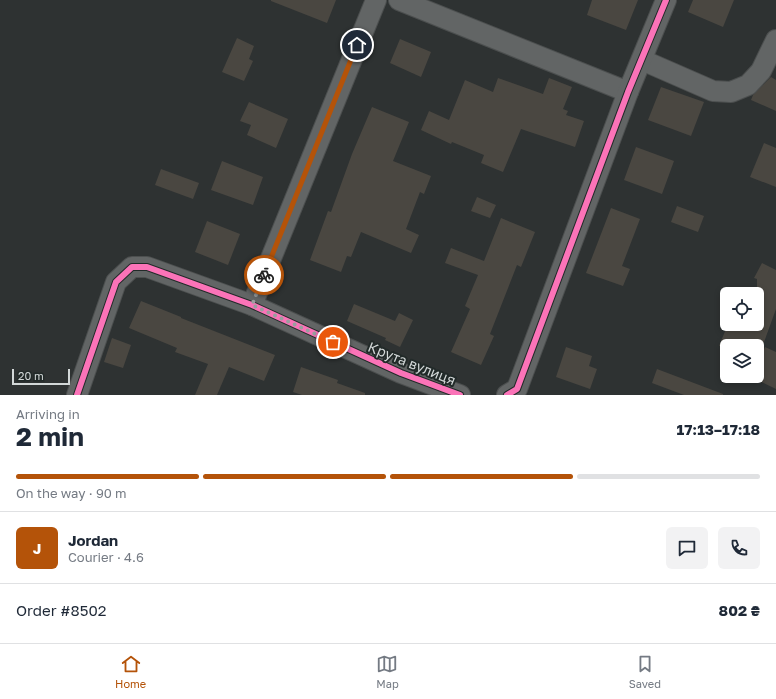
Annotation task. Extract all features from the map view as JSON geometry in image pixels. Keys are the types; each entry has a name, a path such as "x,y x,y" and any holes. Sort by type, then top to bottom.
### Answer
{"street":[{"path":"399,0 628,92"},
{"path":"508,395 517,389 628,92 666,0"},
{"path":"252,305 378,1"},
{"path":"642,60 713,91 731,92 748,85 761,71 776,40"},
{"name":"Крута вулиця","path":"77,395 116,282 132,267 147,267 252,305 401,373 460,395"}],"building":[{"path":"271,0 336,0 327,23"},
{"path":"592,0 638,0 626,30 587,15"},
{"path":"693,0 734,0 723,27 688,12"},
{"path":"237,38 254,46 249,59 253,61 244,81 222,72"},
{"path":"400,39 431,52 421,77 390,63"},
{"path":"771,77 776,80 776,111 751,100 753,95"},
{"path":"498,78 543,94 549,78 572,87 563,109 568,111 566,115 584,121 575,147 521,129 503,172 481,163 484,155 452,142 451,144 421,130 429,111 449,120 465,80 493,92"},
{"path":"661,87 704,102 691,136 648,120"},
{"path":"249,102 288,119 276,148 247,135 251,125 240,121"},
{"path":"372,107 409,122 393,161 431,176 424,194 420,192 406,229 419,235 411,253 361,232 351,257 347,256 341,272 310,260 328,211 331,212 352,154"},
{"path":"764,143 776,148 776,187 750,177"},
{"path":"636,147 674,161 662,194 624,180"},
{"path":"222,161 263,177 253,205 211,190"},
{"path":"161,169 199,183 193,199 155,185"},
{"path":"477,197 496,205 490,218 471,211"},
{"path":"677,206 704,216 698,232 671,222"},
{"path":"611,208 640,219 622,266 630,269 623,286 586,273"},
{"path":"501,218 535,232 521,267 517,265 490,334 494,336 481,365 451,352 470,309 465,306 478,275 445,263 451,248 484,261"},
{"path":"207,221 240,234 228,265 195,252"},
{"path":"762,263 776,270 776,309 764,342 764,339 722,339 725,331 764,331 764,287 757,287 757,279 754,278"},
{"path":"141,301 275,355 264,381 229,367 217,395 195,395 208,364 175,352 177,348 129,328"},
{"path":"354,304 395,321 399,313 413,320 400,347 385,340 386,338 347,321"},
{"path":"112,338 131,345 123,368 104,362"},
{"path":"566,347 592,356 589,366 597,369 590,389 556,377"},
{"path":"765,347 776,352 776,389 763,383"},
{"path":"301,367 338,380 337,383 365,393 365,395 302,395 293,392"},
{"path":"657,369 723,395 684,395 652,383"}],"cycle path":[{"path":"507,395 517,389 628,92 666,0"},
{"path":"77,395 116,282 132,267 147,267 252,305 401,373 460,395"}],"way so far":[{"path":"264,275 252,305 333,342"}],"route":[{"path":"264,275 357,45"}]}
